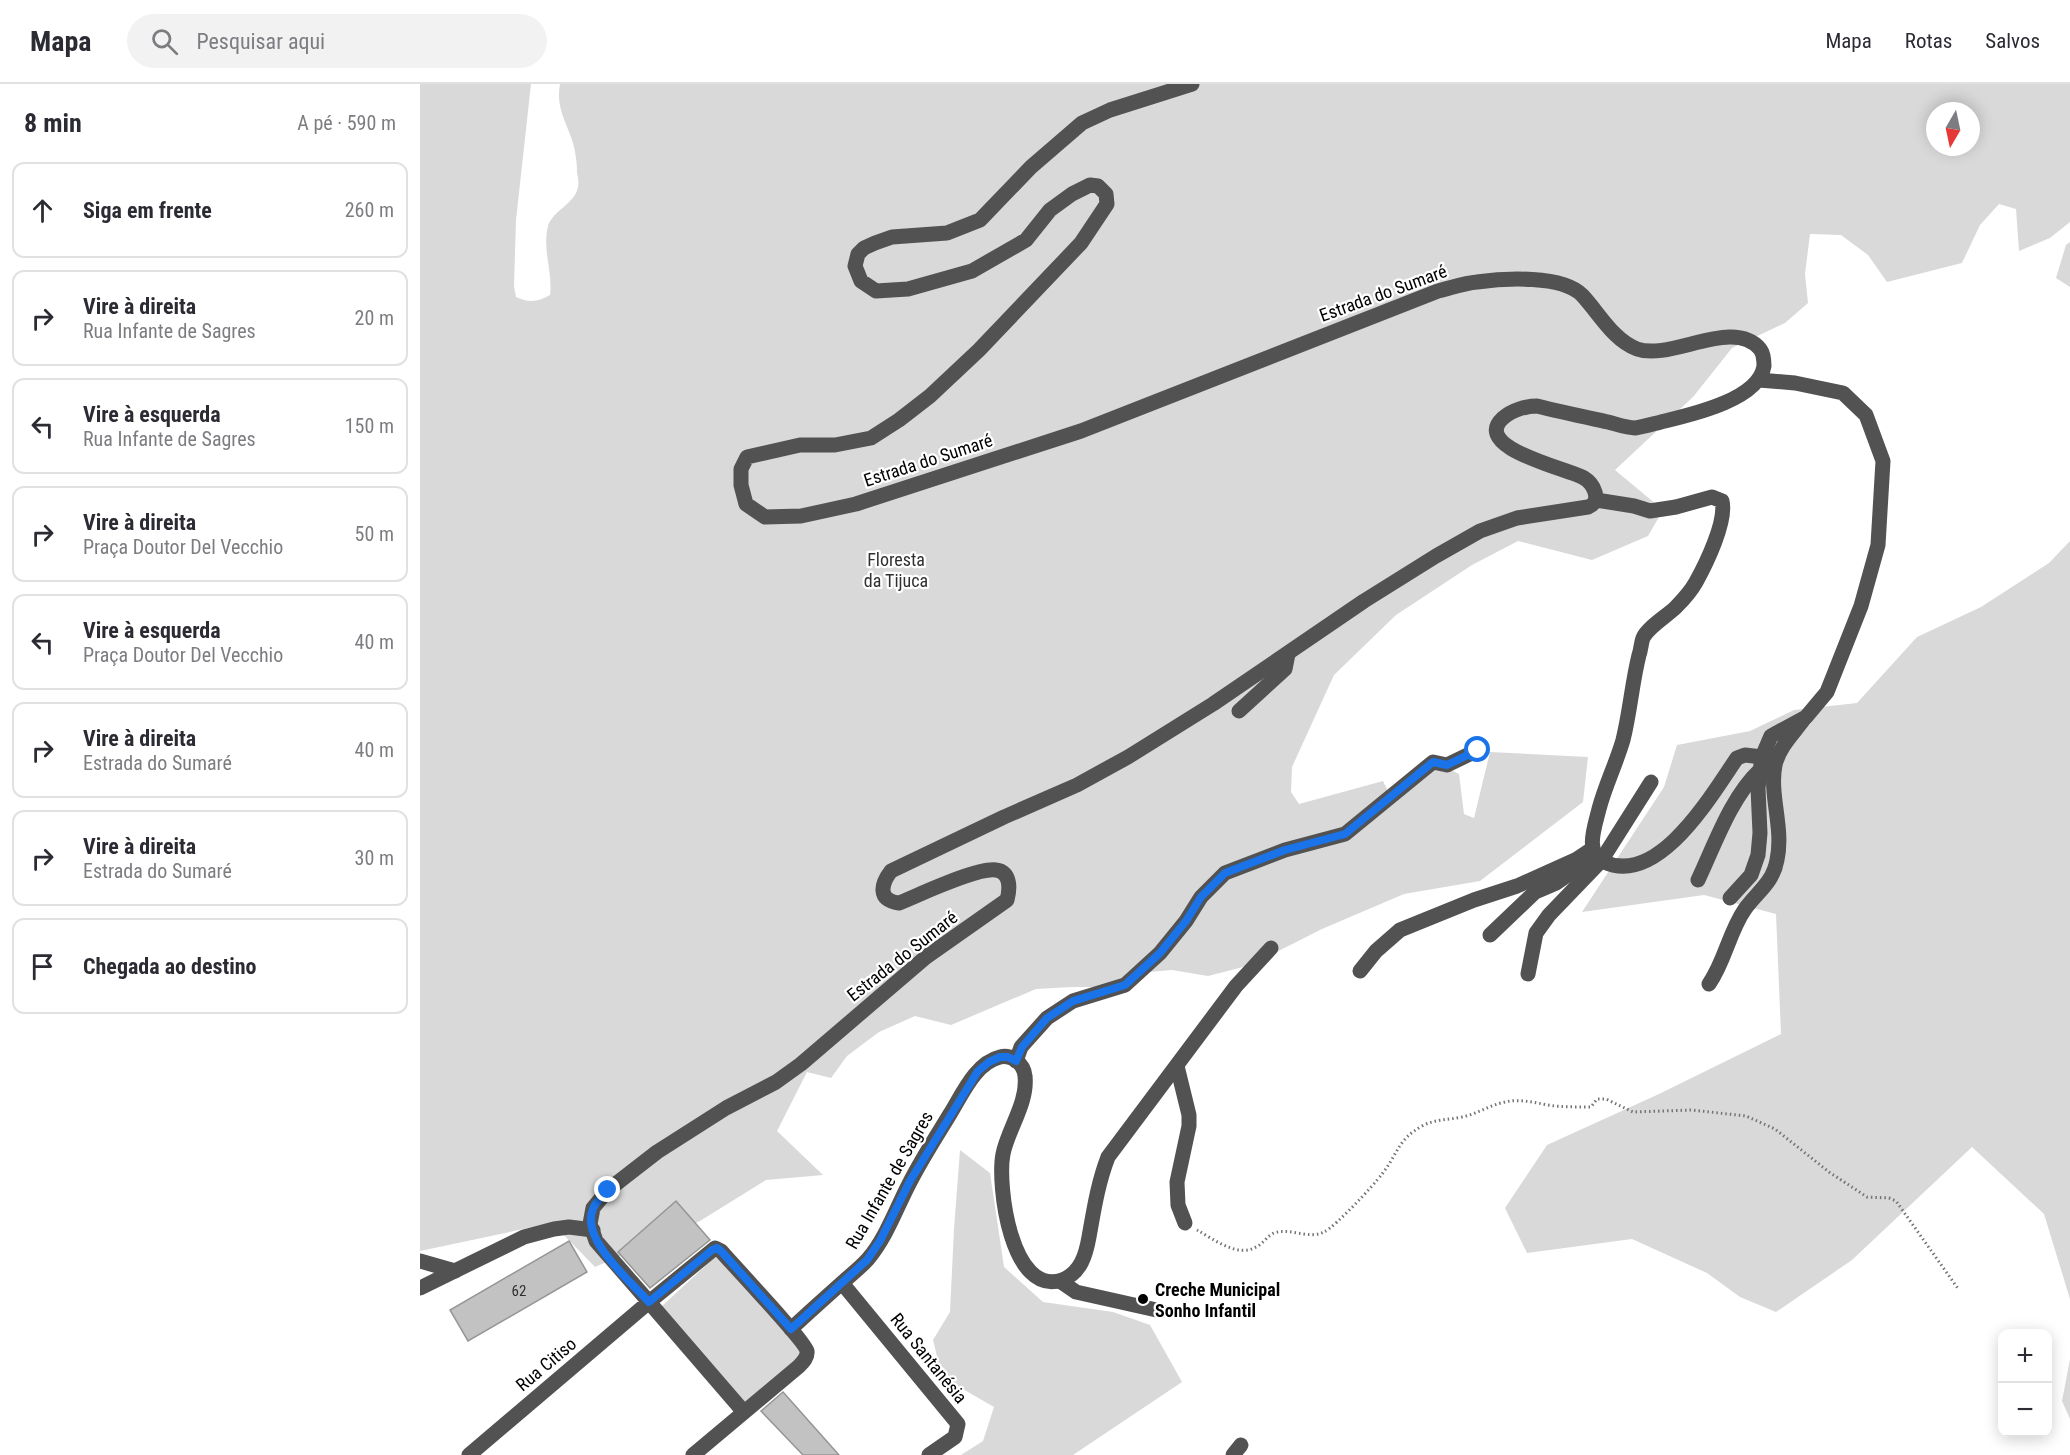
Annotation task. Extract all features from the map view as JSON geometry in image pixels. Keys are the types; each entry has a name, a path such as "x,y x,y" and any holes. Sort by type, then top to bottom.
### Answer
{"street":[{"name":"Estrada do Sumaré","path":"1192,84 1110,110 1082,123 1031,167 980,220 947,233 892,237 864,248 858,254 855,266 861,281 876,291 908,290 972,271 1026,240 1050,210 1072,194 1090,185 1098,186 1106,194 1107,204 1081,243 987,342 930,396 871,438 835,445 800,446 747,457 741,469 741,485 746,504 765,517 801,516 856,504 1081,431 1438,291 1477,282 1549,280 1570,286 1581,294 1620,339 1637,349 1656,351 1722,337 1740,338 1760,349 1764,359 1759,380"},
{"path":"1596,855 1600,804 1623,740 1632,697 1635,668 1644,637 1648,630 1675,608 1696,583 1723,518 1724,509 1722,501 1712,496 1676,507 1650,511 1596,500 1593,487 1581,476 1513,451 1500,441 1497,434 1499,422 1505,416 1527,406 1537,406 1633,428 1705,411 1729,401 1759,380 1795,383 1844,393 1866,415 1883,461 1878,545 1865,591 1827,692 1781,749 1775,765 1774,790 1779,819 1777,863 1761,893 1745,909 1731,936 1719,969 1709,984"},
{"name":"Estrada do Sumaré","path":"593,1230 590,1224 593,1208 608,1190 657,1152 726,1108 776,1082 801,1064 926,957 1007,900 1010,888 1003,873 995,870 979,872 899,903 891,902 885,896 883,888 884,880 891,871 1077,785 1128,757 1212,704 1373,595 1480,531 1517,518 1588,507 1596,500"},
{"path":"1239,711 1285,669 1287,654"},
{"path":"1698,880 1736,801 1761,763 1772,736 1804,719"},
{"path":"1271,948 1236,986 1108,1157 1102,1172 1083,1263 1070,1276 1060,1281 1047,1281 1034,1275 1023,1264 1015,1250 1002,1187 1002,1155 1024,1094 1023,1067 1016,1061 1022,1047 1047,1018 1073,1001 1125,985 1160,953 1186,921 1201,897 1225,873 1285,850 1345,834 1433,762 1447,765 1478,750"},
{"path":"1360,972 1376,951 1400,930 1474,900 1517,886 1577,859 1596,855 1616,867 1638,865 1673,842 1705,807 1737,758 1745,755 1761,763"},
{"path":"1730,898 1751,875 1758,855 1760,833 1758,788 1761,763"},
{"path":"1528,974 1536,933 1651,782"},
{"path":"1490,935 1535,892 1556,883 1596,855"},
{"path":"1751,875 1766,878 1777,863"},
{"name":"Rua Infante de Sagres","path":"791,1329 867,1260 880,1241 910,1181 978,1071 1000,1057 1008,1057 1016,1061"},
{"path":"1177,1065 1189,1114 1189,1126 1177,1182 1178,1205 1185,1223"},
{"path":"420,1288 524,1237 569,1227 593,1230 596,1241 743,1411"},
{"name":"Rua Citiso","path":"469,1455 649,1302 717,1248 791,1329"},
{"path":"420,1261 455,1271"},
{"path":"1060,1281 1076,1292 1161,1311"},
{"name":"Rua Santanésia","path":"842,1283 958,1424 955,1437 929,1455"},
{"path":"693,1455 804,1361 807,1350 791,1329"}],"path":[{"path":"1185,1223 1233,1248 1246,1251 1256,1247 1274,1233 1317,1235 1331,1227 1382,1174 1402,1141 1425,1125 1436,1120 1472,1115 1506,1102 1521,1101 1554,1106 1591,1107 1597,1099 1606,1099 1633,1112 1692,1110 1746,1116 1775,1130 1829,1172 1867,1197 1889,1198 1896,1201 1959,1290"}],"green space":[{"name":"Floresta da Tijuca","path":"420,84 531,84 516,220 514,286 516,297 533,301 550,295 546,244 548,226 554,216 573,198 578,185 575,150 560,105 560,84 2070,84 2070,222 2050,238 2019,251 2016,209 1999,204 1980,225 1962,263 1887,282 1868,255 1841,235 1810,234 1805,274 1808,303 1785,323 1732,348 1693,397 1615,470 1663,510 1648,536 1592,560 1518,541 1472,565 1396,615 1334,675 1292,767 1291,792 1299,804 1383,781 1391,797 1436,763 1459,774 1464,814 1474,818 1490,752 1588,757 1583,802 1480,881 1404,894 1322,929 1251,965 1208,976 1172,970 1137,973 1111,987 1036,989 951,1025 915,1016 879,1032 847,1056 831,1078 807,1072 777,1131 823,1175 766,1180 700,1221 595,1267 552,1223 420,1251"},
{"path":"2070,242 2070,287 2056,278 2066,245"},
{"path":"2070,541 2070,1299 2044,1214 1972,1147 1852,1260 1776,1312 1740,1297 1707,1273 1632,1239 1527,1253 1505,1208 1547,1145 1659,1094 1781,1034 1776,914 1704,895 1582,912 1664,787 1677,745 1750,731 1794,710 1857,703 1917,637 1981,607 2049,563"},
{"path":"960,1150 990,1173 1004,1267 1043,1302 1113,1312 1150,1325 1182,1382 1073,1455 961,1455 983,1441 994,1407 942,1377 933,1340 950,1312"},
{"path":"716,1256 804,1352 745,1403 662,1306"},
{"path":"2070,1359 2070,1419 2062,1401"}],"building":[{"path":"676,1201 710,1240 650,1288 618,1252"},
{"path":"569,1241 587,1272 468,1341 450,1310"},
{"path":"783,1392 839,1455 803,1455 761,1411"}],"place":[{"name":"Creche Municipal Sonho Infantil","path":"1143,1299"}],"route":[{"path":"608,1190 593,1208 590,1224 596,1241 649,1302 717,1248 791,1329 867,1260 880,1241 910,1181 982,1066 1000,1057 1008,1057 1016,1061 1022,1047 1047,1018 1073,1001 1125,985 1160,953 1186,921 1201,897 1225,873 1285,850 1345,834 1433,762 1447,765 1478,750"}]}
